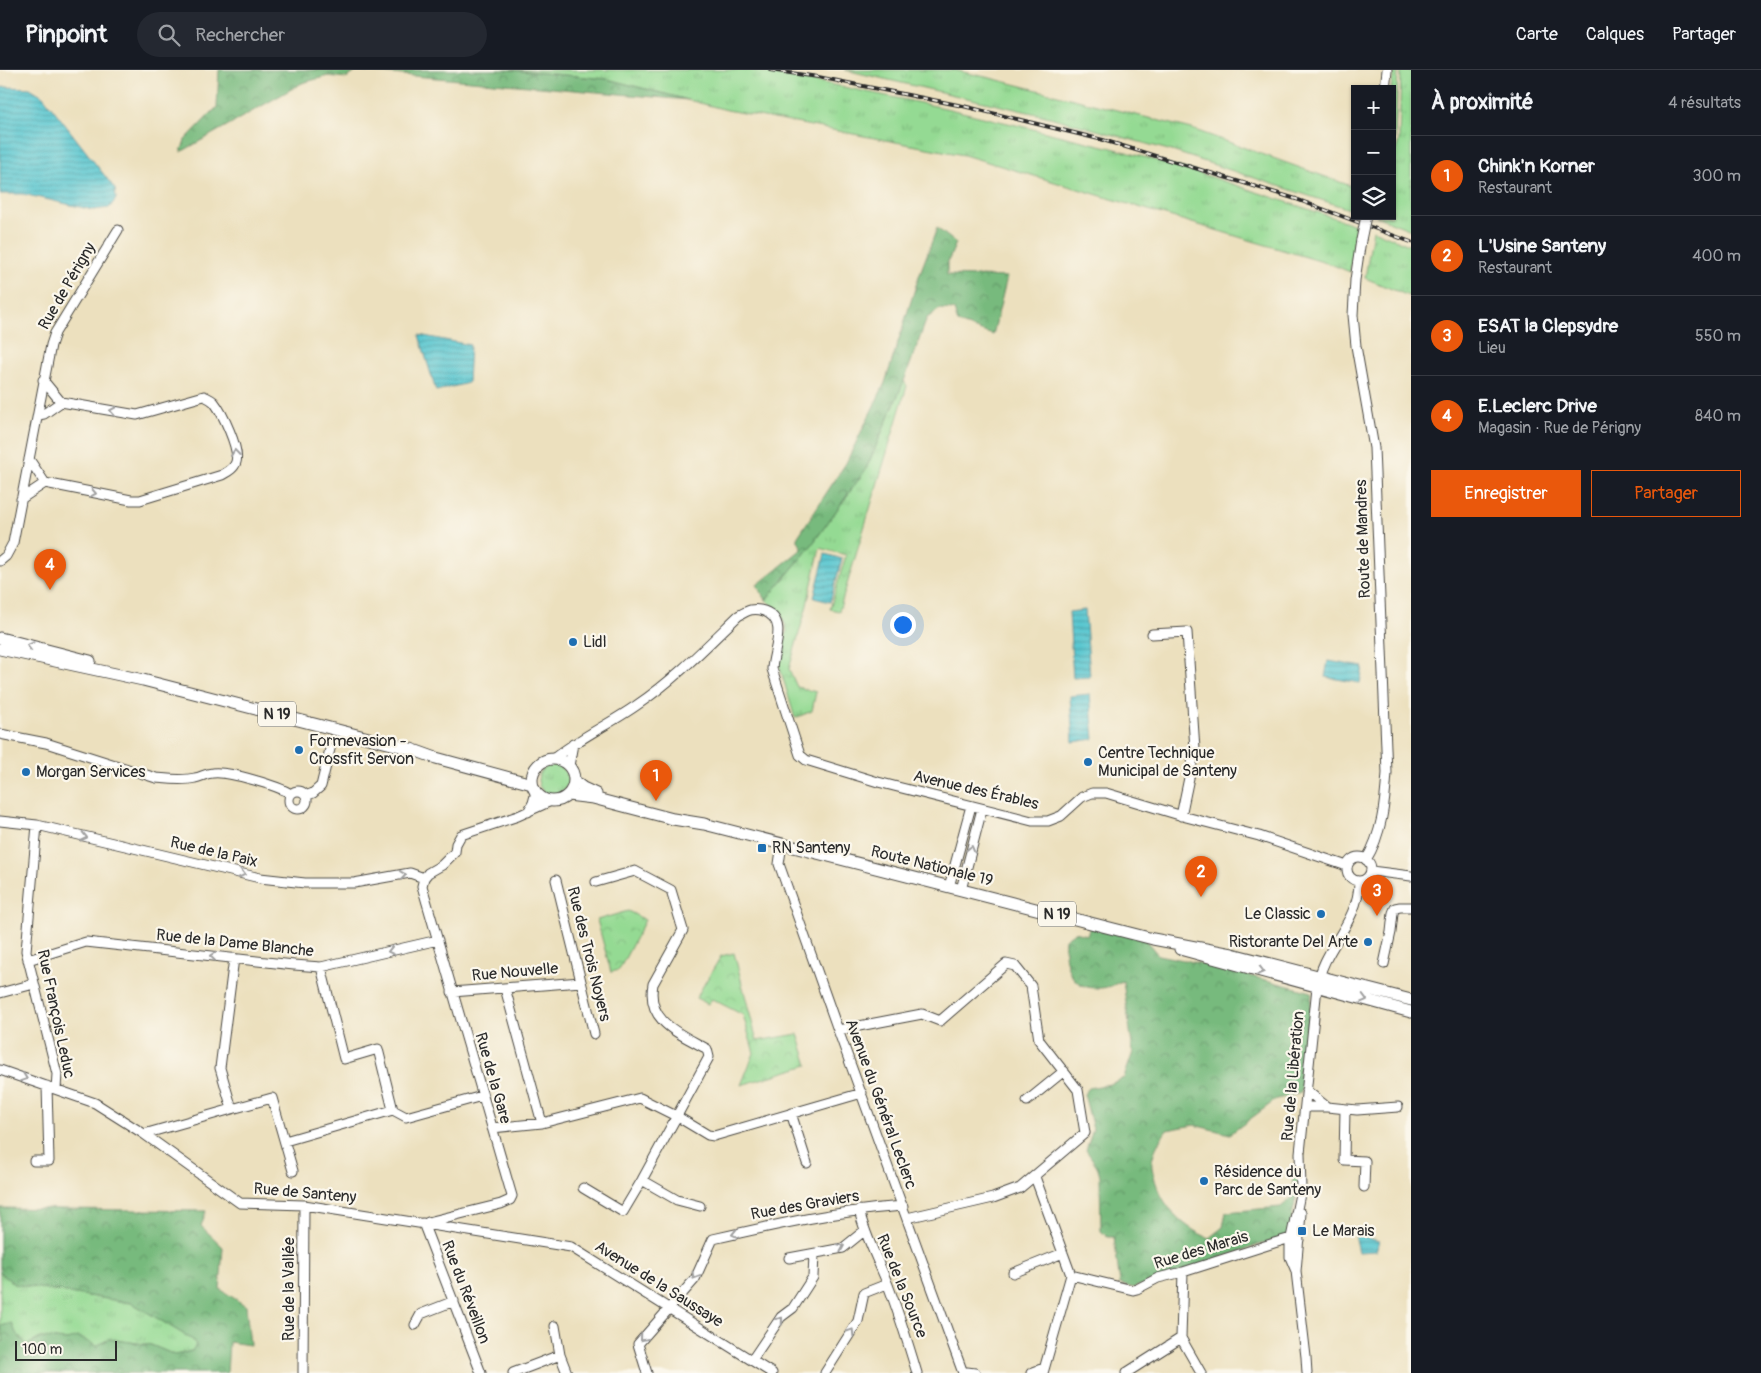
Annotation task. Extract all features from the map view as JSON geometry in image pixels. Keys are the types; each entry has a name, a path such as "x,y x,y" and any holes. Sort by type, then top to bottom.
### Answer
{"main road":[{"name":"N 19","path":"0,638 104,665 143,680"},
{"name":"N 19","path":"0,649 143,680 411,748 449,755 510,772 518,773 534,770"},
{"name":"N 19","path":"411,748 436,758 534,788"},
{"path":"544,760 564,761 569,766 573,771 574,780 568,795 562,799 550,801 541,798 534,788 534,770 544,760"},
{"name":"Route Nationale 19","path":"574,780 594,794 686,817 704,824"},
{"name":"Route Nationale 19","path":"568,795 593,798 674,819 704,824 1153,939 1188,952 1317,982 1411,1000"},
{"name":"Route Nationale 19","path":"1317,982 1411,1012"}],"street":[{"path":"1385,85 1387,70"},
{"name":"Route de Mandres","path":"1365,220 1355,280 1353,315 1356,346 1374,448 1387,769 1382,820 1374,845 1366,860"},
{"name":"Rue de Périgny","path":"0,561 6,556 13,543 43,380 55,333 118,230"},
{"path":"21,499 45,483 131,500 140,500 222,476 231,470 236,462 233,440 218,408 212,400 204,396 137,415 61,402 43,380"},
{"path":"38,415 44,414 61,402"},
{"path":"29,459 45,483"},
{"name":"Avenue des Érables","path":"553,759 659,689 738,616 750,609 758,609 769,613 778,626 772,668 800,754 806,760 878,782 1032,821 1048,820 1061,816 1082,797 1092,793 1106,793 1181,816 1259,836 1347,866"},
{"path":"1152,634 1186,632 1195,749 1181,816"},
{"path":"0,734 46,743 156,778 174,780 194,778 214,772 247,778 284,789 291,794"},
{"path":"569,766 573,744"},
{"path":"306,796 321,786 330,749"},
{"path":"528,812 533,803 534,788"},
{"path":"291,794 299,791 306,796"},
{"path":"291,794 290,804 298,808 305,805 306,796"},
{"path":"424,878 428,873 442,865 455,852 456,844 461,834 528,812 550,801"},
{"path":"949,887 971,806"},
{"path":"961,890 982,809"},
{"name":"Rue de la Paix","path":"0,821 37,826 260,878 305,882 354,883 410,873 424,878"},
{"name":"Rue François Leduc","path":"34,1161 49,1161 52,1088 57,1074 28,960 26,942 37,826"},
{"name":"Avenue du Général Leclerc","path":"782,844 779,864 963,1373"},
{"path":"1355,858 1366,860 1370,865 1371,871 1365,880 1359,882 1349,876 1347,866 1355,858"},
{"path":"582,1188 623,1212 710,1057 706,1049 662,1022 652,992 653,984 683,930 671,890 635,870 596,882"},
{"path":"1371,871 1411,876"},
{"name":"Rue de la Gare","path":"423,1223 501,1204 510,1200 512,1196 422,886 424,878"},
{"name":"Rue des Trois Noyers","path":"556,880 594,1034"},
{"path":"1317,982 1321,967 1353,910 1358,896 1359,882"},
{"path":"1384,964 1393,912 1395,908 1411,907"},
{"name":"Rue de la Dame Blanche","path":"28,960 86,942 321,967 438,940"},
{"path":"232,1109 220,1068 234,958"},
{"path":"838,1030 922,1014 940,1021 1006,964 1015,966 1031,986 1039,1040 1078,1090 1085,1133 1035,1177 1020,1188 992,1198 907,1218"},
{"path":"321,967 344,1059 378,1050 393,1110"},
{"name":"Rue Nouvelle","path":"452,992 581,982"},
{"name":"Rue de la Libération","path":"1307,1373 1296,1271 1290,1257 1294,1244 1300,1198 1300,1153 1317,982"},
{"path":"0,993 34,984"},
{"path":"504,988 542,1123"},
{"name":"Rue de Santeny","path":"0,1070 95,1103 144,1134 240,1202 304,1205 523,1239"},
{"path":"1027,1101 1064,1070"},
{"path":"1306,1090 1327,1107"},
{"path":"492,1128 542,1123 640,1098 708,1135 714,1136 862,1093"},
{"path":"285,1141 393,1110 406,1117 482,1096"},
{"path":"144,1134 272,1098 293,1171"},
{"path":"1305,1107 1356,1110 1398,1107"},
{"path":"1345,1109 1344,1160 1365,1161 1364,1187"},
{"path":"791,1113 807,1163"},
{"path":"1031,1373 1043,1371 1072,1275 1035,1177"},
{"path":"642,1180 677,1200 700,1206"},
{"name":"Rue de la Vallée","path":"303,1373 304,1205"},
{"name":"Rue des Graviers","path":"668,1308 695,1279 713,1239 796,1220 859,1210 903,1206"},
{"name":"Rue de la Source","path":"859,1210 864,1231 887,1284 911,1350 917,1373"},
{"name":"Rue du Réveillon","path":"423,1223 481,1373"},
{"path":"789,1258 843,1248 864,1231"},
{"name":"Avenue de la Saussaye","path":"523,1239 571,1247 772,1373"},
{"name":"Rue des Marais","path":"1072,1275 1133,1290 1158,1278 1274,1243 1294,1244"},
{"path":"1013,1273 1063,1253"},
{"path":"752,1360 781,1317 793,1308 813,1278 814,1254"},
{"path":"1183,1272 1180,1338 1202,1373"},
{"path":"825,1373 858,1321 864,1293 887,1284"},
{"path":"415,1325 421,1314 454,1301"},
{"path":"647,1373 638,1344 668,1308"},
{"path":"555,1326 560,1355 567,1373"},
{"path":"1126,1373 1180,1338"},
{"path":"513,1373 534,1369 560,1355"},
{"path":"963,1373 975,1373"}],"green space":[{"path":"219,70 510,70 607,79 688,100 357,71 347,78 328,76 302,83 181,152 185,140 217,107"},
{"path":"510,70 752,70 945,108 1112,148 1190,170 1356,225 1350,272 1333,265 964,155 727,110 607,79"},
{"path":"845,70 954,70 1192,129 1351,186 1351,210 1172,151 1050,117"},
{"path":"1394,70 1398,70 1396,115 1396,85 1392,85"},
{"path":"1401,70 1411,70 1411,230 1386,220 1396,220 1396,149 1399,141"},
{"path":"937,228 956,243 947,264 947,275 1007,277 993,335 958,323 954,310 940,309 927,318 904,381 866,469 811,546 766,600 757,585 802,549 797,538 846,463 885,383 919,276"},
{"path":"1373,230 1411,246 1411,297 1365,278"},
{"path":"904,381 907,386 839,611 830,609 846,555 820,548 807,605 789,669 797,687 816,692 812,711 795,718 779,665 787,631 783,618 777,609 766,600 811,546 866,469"},
{"path":"553,765 564,769 568,780 564,791 553,795 542,791 538,780 542,769"},
{"path":"628,911 645,920 619,970 611,972 597,920"},
{"path":"1090,927 1144,938 1158,955 1204,964 1312,992 1301,1093 1277,1099 1230,1134 1194,1125 1167,1130 1156,1149 1152,1163 1157,1187 1167,1205 1190,1228 1209,1238 1223,1227 1226,1212 1281,1207 1292,1198 1293,1172 1297,1171 1298,1188 1288,1235 1133,1288 1120,1284 1114,1237 1107,1237 1101,1231 1100,1176 1097,1166 1086,1150 1093,1129 1084,1094 1089,1088 1110,1084 1124,1078 1133,1052 1123,981 1108,987 1086,987 1078,983 1068,969 1065,939 1075,932 1087,935"},
{"path":"734,953 757,1041 798,1034 808,1065 741,1085 754,1053 743,1015 712,999 708,1004 696,998 721,956"},
{"path":"0,1208 206,1211 201,1226 223,1247 220,1289 246,1306 250,1345 229,1342 227,1373 0,1373 0,1343 4,1341 1,1326 12,1323 16,1333 27,1345 41,1338 67,1340 78,1337 97,1346 109,1339 151,1345 175,1355 192,1351 196,1345 193,1340 132,1303 14,1284 0,1272"},
{"path":"0,1272 14,1284 132,1303 193,1340 196,1345 192,1351 175,1355 151,1345 109,1339 97,1346 78,1337 67,1340 41,1338 27,1345 16,1333 0,1343"}],"water":[{"path":"0,88 30,88 43,96 115,189 116,199 109,208 93,210 23,194 0,194"},
{"path":"419,335 470,345 468,383 436,391"},
{"path":"825,554 842,559 830,602 814,598"},
{"path":"1085,610 1090,677 1073,678 1069,612"},
{"path":"1328,661 1363,667 1360,683 1325,677"},
{"path":"1090,694 1094,739 1073,742 1070,696"},
{"path":"1357,1235 1379,1241 1376,1251 1358,1252 1355,1239"}],"railway":[{"path":"770,70 818,77 963,106 1103,140 1296,199 1411,242"}],"place":[{"name":"E.Leclerc Drive","path":"50,590"},
{"name":"Lidl","path":"573,642"},
{"name":"Formevasion - Crossfit Servon","path":"299,750"},
{"name":"Centre Technique Municipal de Santeny","path":"1088,762"},
{"name":"Morgan Services","path":"26,772"},
{"name":"Chink'n Korner","path":"656,801"},
{"name":"RN Santeny","path":"762,848"},
{"name":"L'Usine Santeny","path":"1201,897"},
{"name":"Le Classic","path":"1321,914"},
{"name":"ESAT la Clepsydre","path":"1377,916"},
{"name":"Ristorante Del Arte","path":"1368,942"},
{"name":"Résidence du Parc de Santeny","path":"1204,1181"},
{"name":"Le Marais","path":"1302,1231"}]}
